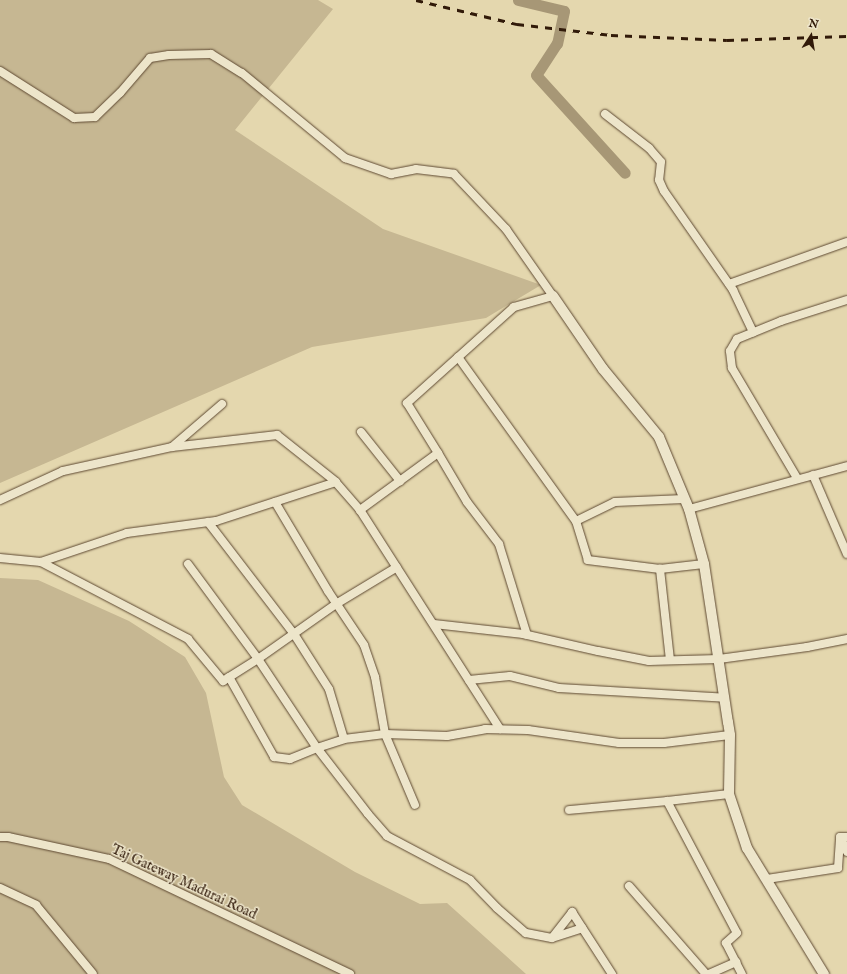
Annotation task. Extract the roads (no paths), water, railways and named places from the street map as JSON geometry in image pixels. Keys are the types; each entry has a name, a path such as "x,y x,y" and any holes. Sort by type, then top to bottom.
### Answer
{"street":[{"path":"0,71 74,118 95,117 120,93 150,58 169,54 211,54 242,73 345,158 391,174 416,169 454,174 506,229 603,369 659,437 689,509 704,564 730,735 729,794 747,848 824,974"},
{"path":"605,114 656,154 660,162 659,180 664,191 729,284 753,332"},
{"path":"729,284 847,242"},
{"path":"527,635 499,544 467,502 407,403 514,307 553,296"},
{"path":"797,478 732,368 730,351 737,339 753,332 781,320 847,300"},
{"path":"458,357 576,521 588,560 660,569 704,564"},
{"path":"172,448 222,404"},
{"path":"361,432 400,481"},
{"path":"0,500 63,471 172,448 277,435 336,482 360,510 500,729"},
{"path":"360,510 438,453"},
{"path":"689,509 797,478 847,466"},
{"path":"813,474 847,554"},
{"path":"41,562 127,533 208,522 336,482"},
{"path":"576,521 615,502 684,499"},
{"path":"275,502 336,604 364,645 375,677 385,734 414,805"},
{"path":"208,522 294,634 329,689 344,739"},
{"path":"0,558 41,562 188,639 223,681 258,659 336,604 397,567"},
{"path":"188,564 258,659 317,748 387,836 470,880 497,908 526,934 552,938 582,928"},
{"path":"660,569 670,660"},
{"path":"434,624 527,635 598,652 649,661 719,660 847,639"},
{"path":"469,680 510,676 559,688 725,698"},
{"path":"229,677 274,757 290,759 344,739 385,734 447,736 485,729 528,730 619,744 664,743 730,735"},
{"path":"569,810 729,794"},
{"path":"667,801 737,933 726,943 742,974"},
{"name":"Taj Gateway Madurai Road","path":"0,837 8,837 109,859 350,974"},
{"path":"767,879 838,868 844,837"},
{"path":"844,837 847,852"},
{"path":"629,886 708,974 736,962"},
{"path":"0,888 36,905 93,974"},
{"path":"552,938 572,912 612,974"}],"waterway":[{"path":"518,0 564,11 557,43 536,75 625,173"}],"railway":[{"path":"416,0 517,24 611,35 727,40 847,36"}]}
